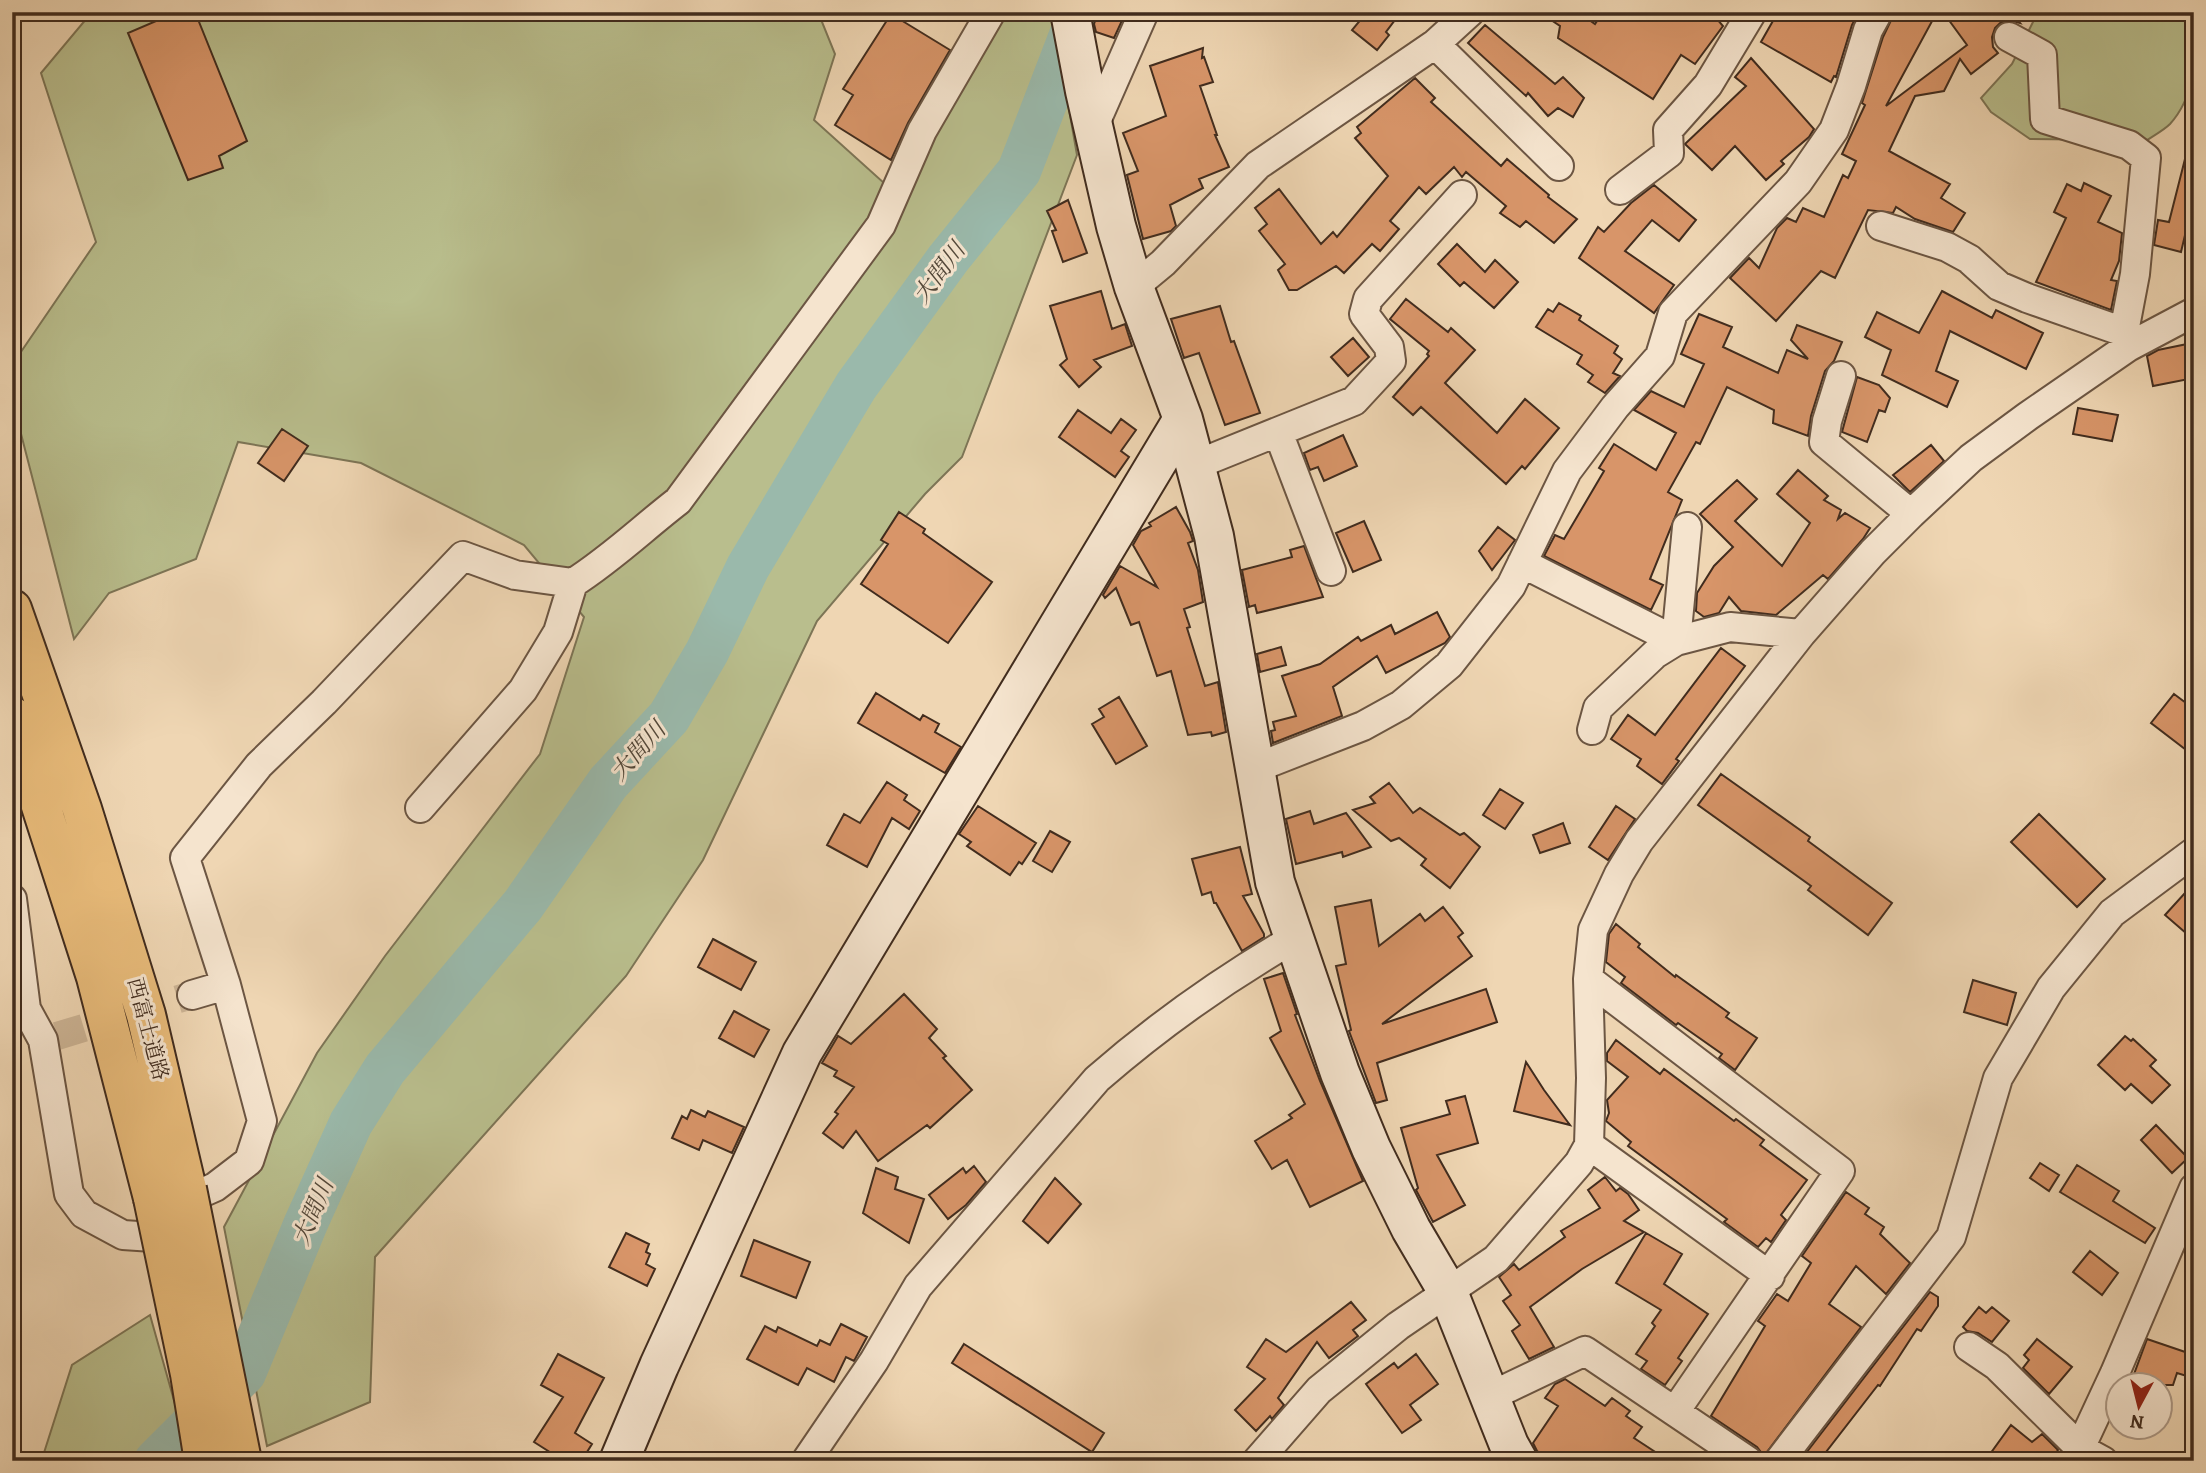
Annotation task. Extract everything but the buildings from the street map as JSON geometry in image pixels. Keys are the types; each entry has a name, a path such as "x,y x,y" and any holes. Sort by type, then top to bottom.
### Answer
{"highway":[{"name":"西富士道路","path":"12,609 82,809 146,1015 190,1374 205,1461"},
{"name":"西富士道路","path":"12,716 96,977 170,1194 242,1461"}],"street":[{"path":"420,808 523,691 558,632 573,583 612,557 634,535 678,501 881,225 922,131 991,12"},
{"path":"1070,12 1116,226 1134,287 1183,419 1193,466 1214,536 1275,882 1340,1073 1371,1147 1411,1229 1448,1293 1508,1445 1518,1461"},
{"path":"1093,128 1144,12"},
{"path":"1134,287 1163,263 1258,164 1435,44 1470,12"},
{"path":"1620,190 1669,153 1668,130 1708,85 1752,12"},
{"path":"1253,769 1363,726 1402,705 1449,665 1511,586 1567,471 1615,407 1660,356 1673,313 1798,182 1834,130 1868,30 1878,12"},
{"path":"2009,37 2042,55 2045,119 2129,145 2146,158 2126,339"},
{"path":"1435,44 1559,166"},
{"path":"1193,466 1354,401 1391,361 1389,347 1364,314 1368,299 1462,195"},
{"path":"1881,226 1947,247 1969,259 1999,286 2126,339"},
{"path":"1257,1461 1319,1390 1398,1326 1496,1259 1578,1163 1589,1145 1591,1078 1588,979 1593,930 1619,874 1639,841 1801,634 1873,552 1971,458 2126,339 2194,312"},
{"path":"1841,376 1827,421 1824,442 1911,514"},
{"path":"619,1461 659,1366 802,1053 1183,419"},
{"path":"1278,432 1331,571"},
{"path":"1675,641 1687,527"},
{"path":"12,899 26,1009 50,1038 69,1194 84,1214 123,1235 153,1237 160,1224 188,1199 215,1187 249,1161 262,1121 226,985 185,858 259,765 324,702 463,556 515,575 573,583"},
{"path":"1522,563 1675,641"},
{"path":"1592,730 1598,708 1656,654 1675,641 1730,627 1801,634"},
{"path":"1779,1461 1951,1237 1998,1078 2051,988 2112,913 2194,852"},
{"path":"806,1461 874,1361 918,1286 1097,1079 1130,1050 1222,982 1295,938"},
{"path":"1588,979 1840,1171 1676,1410"},
{"path":"192,995 226,985"},
{"path":"1589,1145 1770,1276"},
{"path":"1969,1348 1997,1366 2086,1457 2194,1188"},
{"path":"1489,1397 1585,1351 1748,1461"}],"green space":[{"path":"92,12 818,12 835,54 814,120 895,193 1002,12 1052,12 1077,155 962,457 925,494 817,621 703,860 626,976 375,1257 370,1402 267,1446 224,1227 317,1053 385,956 540,754 584,617 524,545 361,463 238,442 196,559 109,593 74,639 12,399 12,365 96,242 41,73"},
{"path":"2030,12 2194,12 2193,71 2186,98 2179,112 2167,127 2143,143 2030,139 1991,112 1981,98 2012,64 2034,20"},
{"path":"150,1315 191,1461 40,1461 72,1365"}],"waterway":[{"name":"大間川","path":"156,1461 244,1373 351,1123 385,1069 523,905 608,783 669,717 707,652 748,567 856,386 948,259 1019,171 1080,12"}],"tunnel":[{"path":"57,1036 192,995"}]}
